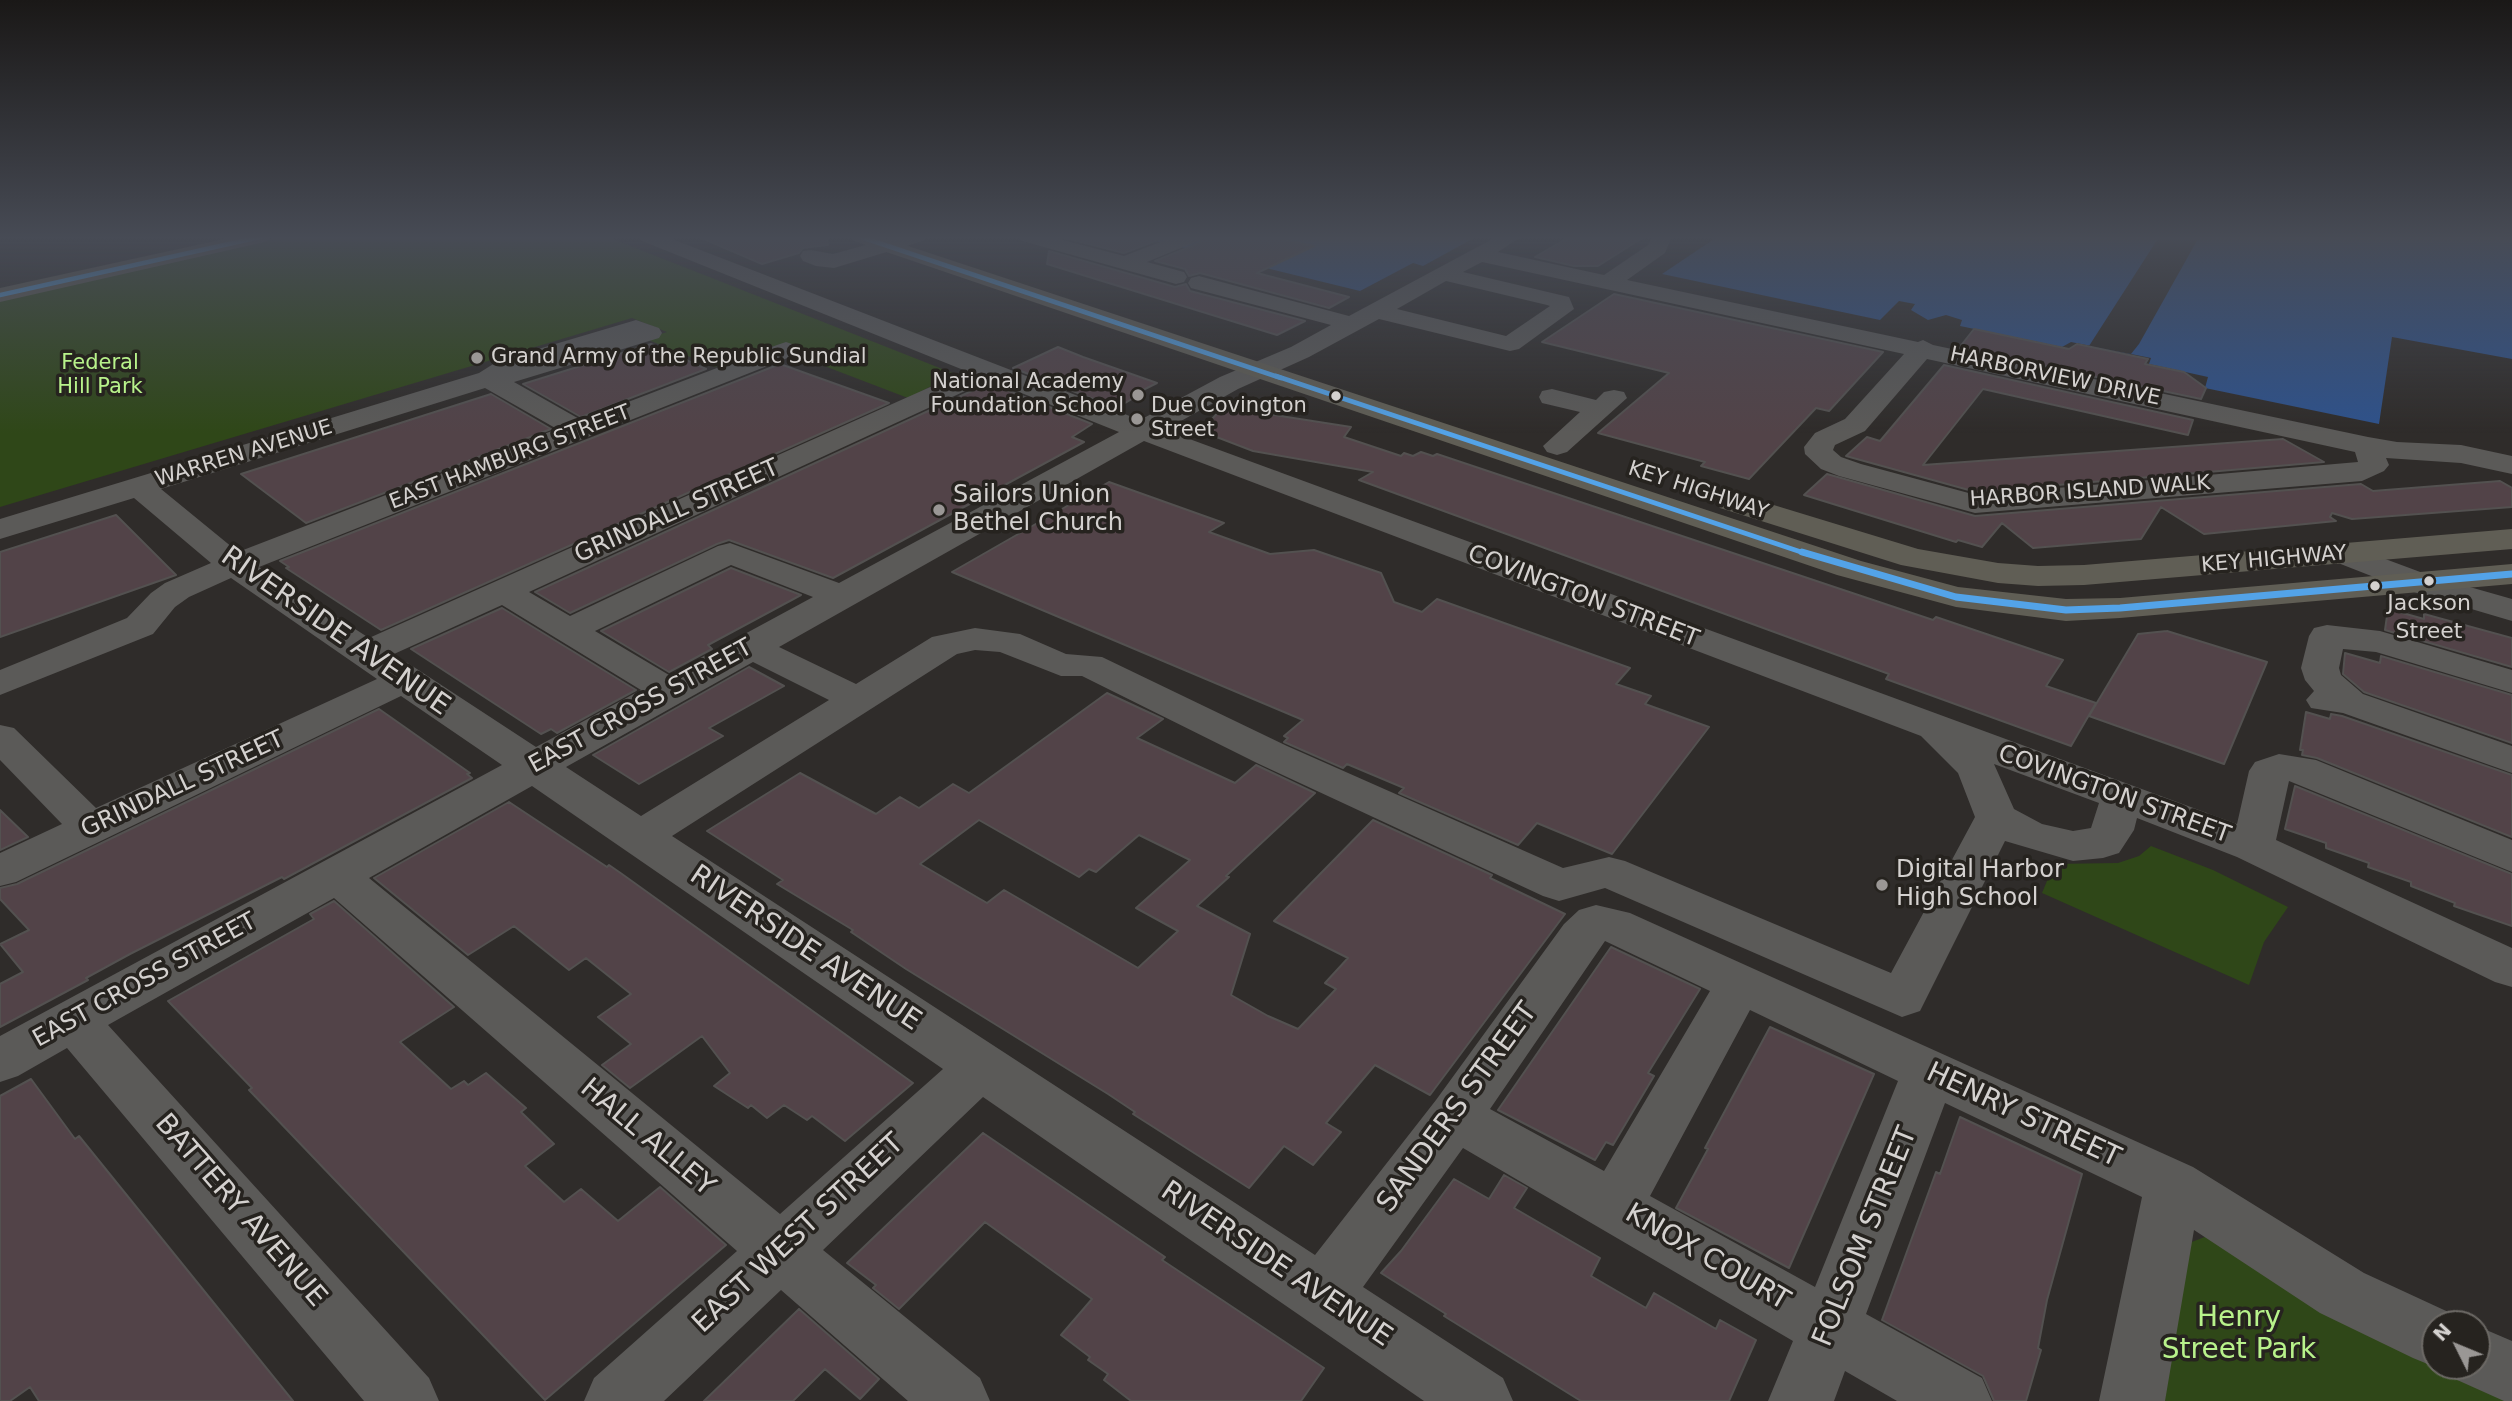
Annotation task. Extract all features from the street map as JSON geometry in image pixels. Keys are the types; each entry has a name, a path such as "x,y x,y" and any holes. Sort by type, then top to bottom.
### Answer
{"main road":[{"name":"KEY HIGHWAY","path":"1072,302 1272,364 1557,446 1913,558 1998,573 2084,575 2512,539"},
{"name":"KEY HIGHWAY","path":"1098,302 1849,568 1956,597 2066,610 2512,574"}],"street":[{"name":"COVINGTON STREET","path":"816,302 1142,431 2253,847 2512,969"},
{"path":"1271,302 1353,324"},
{"name":"EAST CROSS STREET","path":"0,1061 1229,383 1393,302"},
{"path":"1377,311 1510,344 1562,309 1561,302"},
{"name":"HARBORVIEW DRIVE","path":"1706,302 2368,446 2397,451 2461,454 2511,466"},
{"name":"WARREN AVENUE","path":"0,529 488,379 523,373 650,333 636,327 507,366 488,379"},
{"name":"HARBOR ISLAND WALK","path":"1923,348 1855,425 1825,439 1818,447 1820,454 1831,463 1850,470 1975,503 2362,472 2374,465 2368,446"},
{"name":"EAST HAMBURG STREET","path":"0,684 139,626 163,600 177,590 234,565 786,350"},
{"name":"GRINDALL STREET","path":"365,654 989,370"},
{"path":"488,379 580,431"},
{"path":"1552,397 1607,403 1557,446"},
{"path":"2502,433 2494,441 2496,452 2511,466"},
{"name":"RIVERSIDE AVENUE","path":"139,486 234,565 1480,1401"},
{"path":"657,521 730,553 842,596"},
{"path":"569,630 730,553"},
{"path":"2344,554 2419,583 2512,610"},
{"path":"503,591 670,691"},
{"path":"2349,702 2325,680 2320,668 2327,636 2381,642 2512,682"},
{"path":"638,837 945,645 975,639 1007,642 1061,666 1088,665 1273,755 1559,884 1609,872 1902,998 1996,817"},
{"path":"751,647 857,699"},
{"name":"GRINDALL STREET","path":"0,872 404,680"},
{"path":"2308,699 2349,702 2512,760"},
{"path":"1931,727 1976,767 1996,817 2028,835 2073,846 2103,843 2112,830 2122,797"},
{"path":"0,737 91,828"},
{"path":"2253,847 2270,771 2279,767 2301,769 2512,857"},
{"name":"HALL ALLEY","path":"336,876 957,1401"},
{"name":"HENRY STREET","path":"1596,922 1613,925 2173,1185 2342,1293 2421,1330"},
{"name":"SANDERS STREET","path":"1321,1295 1455,1116 1581,936 1596,922"},
{"path":"1614,1206 1740,984"},
{"name":"BATTERY AVENUE","path":"74,1021 406,1401"},
{"name":"EAST WEST STREET","path":"617,1401 981,1067"},
{"name":"FOLSOM STREET","path":"1801,1401 1928,1072"},
{"name":"KNOX COURT","path":"1455,1116 1959,1401"},
{"path":"2132,1401 2173,1185"},
{"path":"2491,1363 2512,1373"}],"green space":[{"name":"Federal Hill Park","path":"0,302 774,302 955,374 908,398 772,346 715,367 646,339 667,332 632,318 0,507"},
{"path":"2151,846 2213,870 2288,907 2264,942 2249,985 2042,893 2054,864 2118,863 2139,856"},
{"name":"Henry Street Park","path":"2210,1235 2421,1358 2421,1380 2465,1380 2510,1401 2159,1401 2189,1243"}],"water":[{"path":"1796,302 1898,302 1880,320"},
{"path":"1906,302 2512,302 2512,359 2392,337 2379,424 2205,388 2208,377 2149,364 2151,358 2071,342 2062,347 1960,326 1962,320 1946,315 1928,320 1911,310 1915,304"}],"pier":[{"path":"2117,302 2162,302 2131,354 2089,346"}],"building":[{"path":"1171,302 1234,302 1305,321 1277,335"},
{"path":"1308,302 1339,302 1329,308"},
{"path":"1601,302 1653,302 1883,352 1829,411 1816,408 1749,479 1701,466 1705,462 1598,433 1669,373 1542,342"},
{"path":"1974,329 2069,349 2077,344 2148,359 2145,364 2184,372 2206,388 2201,399 1959,348"},
{"path":"651,344 706,369 581,417 523,384"},
{"path":"1058,347 1157,383 1137,393 1140,394 1117,408 1013,368"},
{"path":"780,364 889,403 381,630 286,568 289,567 280,561"},
{"path":"1944,365 2193,420 2188,435 1983,389 1923,465 2283,439 2324,462 1976,492 1846,456 1867,437 1880,441"},
{"path":"989,383 1092,424 1072,437 1084,442 833,578 729,540 570,613 535,592"},
{"path":"491,394 551,429 306,523 241,474"},
{"path":"1223,407 1351,427 1344,437 1401,456 1404,453 1413,456 1421,452 1433,456 1437,454 1933,620 1936,617 2063,660 2046,686 2096,703 2071,746 1886,679 1889,674 1359,480 1373,472 1253,451 1201,431"},
{"path":"1827,474 1975,516 2361,484 2373,491 2500,481 2512,488 2512,507 2352,519 2332,513 2330,517 2336,521 2204,534 2161,507 2141,539 2033,548 2002,523 1982,547 1958,540 1956,542 1804,495"},
{"path":"1109,482 1224,523 1209,532 1270,554 1314,550 1381,573 1394,602 1422,612 1437,599 1630,668 1616,684 1651,696 1645,704 1709,727 1612,854 1537,823 1518,845 1399,793 1404,788 1347,764 1343,768 1284,742 1288,738 1284,736 1303,720 952,572"},
{"path":"116,515 176,575 0,637 0,552"},
{"path":"731,568 801,595 708,645 712,649 669,672 601,631"},
{"path":"502,608 636,690 557,733 551,729 541,734 411,649"},
{"path":"2388,609 2424,619 2424,614 2512,638 2512,667 2385,630"},
{"path":"2167,631 2267,662 2224,764 2089,716 2138,634"},
{"path":"2345,653 2380,663 2381,656 2512,695 2512,743 2364,692 2343,674"},
{"path":"749,667 784,686 709,728 723,736 639,784 593,755"},
{"path":"1107,693 1163,719 1137,738 1235,783 1256,765 1315,793 1197,906 1250,934 1231,995 1298,1029 1336,989 1325,983 1348,958 1274,921 1373,820 1492,875 1490,878 1565,914 1430,1095 1375,1065 1326,1123 1341,1132 1313,1165 1284,1146 1249,1188 1133,1114 1135,1112 1108,1094 906,969 851,932 853,930 777,884 783,880 707,831 800,773 876,814 900,797 919,808 953,784 969,793","holes":["979,820 1079,877 1089,869 1096,872 1139,835 1190,860 1136,908 1178,931 1138,968 1004,890 987,903 920,864"]},
{"path":"379,709 470,773 467,774 472,778 284,879 282,877 130,954 86,978 88,980 0,1027 0,984 23,972 0,944 29,930 0,899 0,888 17,884"},
{"path":"2306,712 2330,719 2331,714 2342,716 2512,775 2512,837 2317,758 2302,755 2303,750 2300,750"},
{"path":"2295,786 2512,874 2512,926 2454,906 2455,903 2411,886 2411,882 2326,848 2326,843 2285,829"},
{"path":"509,802 607,867 609,865 622,874 913,1083 845,1141 812,1116 807,1120 784,1105 767,1118 751,1105 748,1108 714,1086 730,1073 702,1036 630,1088 602,1065 631,1044 598,1017 631,994 586,958 569,970 514,926 468,955 374,878"},
{"path":"0,810 28,837 0,850"},
{"path":"334,901 454,1007 400,1042 451,1089 464,1081 468,1085 486,1073 526,1108 521,1112 554,1144 525,1166 564,1202 581,1189 618,1221 660,1187 726,1245 545,1400 249,1090 252,1088 168,1001 314,919 310,914"},
{"path":"1611,947 1700,989 1648,1073 1654,1076 1613,1145 1606,1142 1595,1160 1498,1110"},
{"path":"1770,1027 1874,1074 1789,1268 1676,1208"},
{"path":"31,1079 75,1139 79,1136 293,1401 39,1401 30,1387 10,1401 0,1401 0,1096"},
{"path":"1960,1117 2082,1174 2047,1300 2038,1348 2041,1350 2026,1401 1994,1401 1983,1376 1882,1320 1936,1172 1940,1174"},
{"path":"983,1133 1165,1257 1162,1260 1324,1368 1301,1401 1131,1401 1104,1380 1108,1374 1088,1360 1090,1357 1061,1335 1092,1299 985,1222 899,1309 873,1288 876,1285 847,1263"},
{"path":"1504,1175 1527,1188 1514,1208 1600,1258 1591,1276 1646,1308 1654,1293 1716,1329 1720,1320 1756,1340 1729,1401 1581,1401 1444,1316 1446,1314 1381,1273 1401,1251 1454,1179 1489,1199"},
{"path":"799,1309 879,1379 860,1399 825,1369 793,1401 704,1401"}],"transit line":[{"path":"1056,302 1849,568 1956,597 2066,610 2120,608 2512,574"}],"place":[{"name":"Grand Army of the Republic Sundial","path":"477,358"},
{"name":"National Academy Foundation School","path":"1138,395"},
{"name":"Due Covington Street","path":"1137,419"},
{"name":"Sailors Union Bethel Church","path":"939,510"},
{"name":"Jackson Street","path":"2429,581"},
{"name":"Digital Harbor High School","path":"1882,885"}]}
